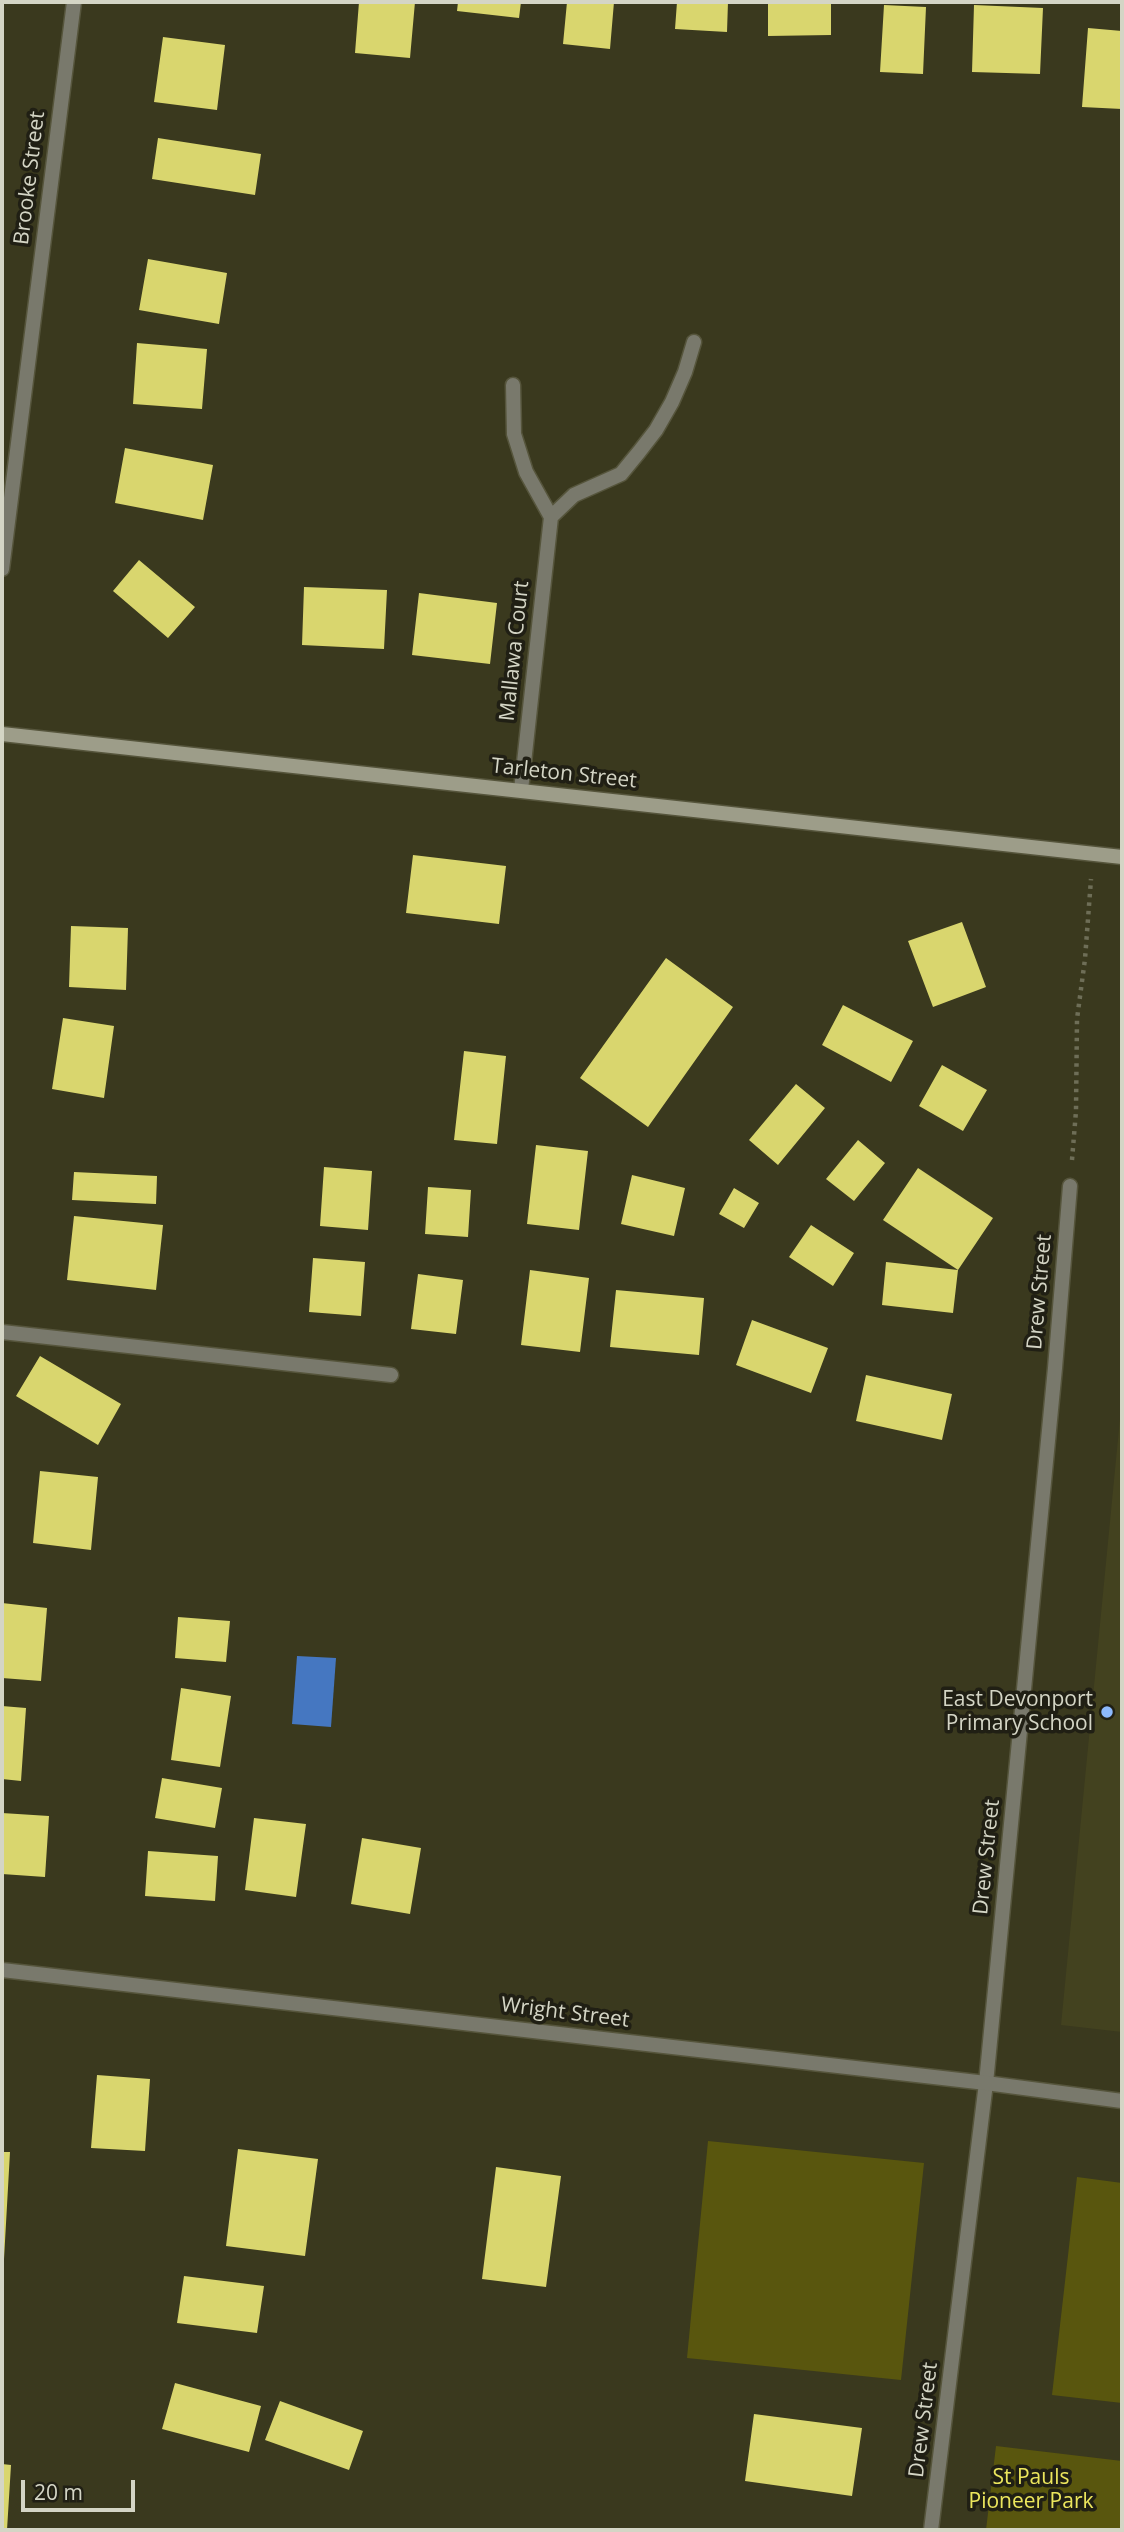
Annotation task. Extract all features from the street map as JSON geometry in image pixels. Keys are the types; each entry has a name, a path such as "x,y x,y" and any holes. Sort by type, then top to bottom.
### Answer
{"main road":[{"name":"Tarleton Street","path":"2,734 1122,857"}],"street":[{"name":"Brooke Street","path":"2,569 74,2"},
{"path":"513,385 514,434 526,472 551,517 574,495 621,474 639,452 672,402 694,342"},
{"name":"Mallawa Court","path":"522,790 551,517"},
{"name":"Drew Street","path":"932,2530 986,2082 1054,1382 1070,1185"},
{"path":"2,1332 391,1375"},
{"name":"Wright Street","path":"2,1970 986,2082 1122,2101"}],"path":[{"path":"1070,1185 1076,1111 1077,1018 1085,960 1093,854"}],"shaded area":[{"name":"East Devonport Primary School","path":"1122,1398 1122,2032 1061,2025"}],"green space":[{"path":"708,2141 924,2163 901,2380 687,2358"},
{"path":"1077,2177 1122,2183 1122,2403 1052,2395"},
{"name":"St Pauls Pioneer Park","path":"996,2446 1122,2461 1122,2530 986,2530"}],"water":[{"path":"297,1656 336,1658 331,1727 292,1724"}],"building":[{"path":"359,2 415,2 410,58 355,53"},
{"path":"458,2 521,2 519,18 457,11"},
{"path":"567,2 614,2 610,49 563,44"},
{"path":"677,2 728,2 727,32 675,29"},
{"path":"768,2 831,2 831,35 768,36"},
{"path":"884,5 926,7 923,74 880,72"},
{"path":"974,5 1043,8 1040,74 972,72"},
{"path":"1088,28 1122,31 1122,109 1082,107"},
{"path":"163,37 225,45 217,110 154,102"},
{"path":"158,138 261,154 255,195 152,179"},
{"path":"148,259 227,273 219,324 139,310"},
{"path":"137,343 207,349 202,409 133,404"},
{"path":"125,448 213,465 203,520 115,503"},
{"path":"139,560 195,607 168,638 113,591"},
{"path":"304,587 387,590 384,649 302,645"},
{"path":"419,593 497,603 490,664 412,655"},
{"path":"413,855 506,866 499,924 406,913"},
{"path":"962,922 986,987 933,1007 908,941"},
{"path":"71,926 128,928 126,990 69,987"},
{"path":"666,958 733,1007 648,1127 580,1078"},
{"path":"843,1005 913,1041 891,1082 822,1045"},
{"path":"63,1018 114,1026 104,1098 52,1089"},
{"path":"464,1051 506,1056 497,1144 454,1140"},
{"path":"942,1065 987,1090 963,1131 919,1106"},
{"path":"796,1084 825,1108 778,1165 749,1140"},
{"path":"858,1140 885,1163 854,1201 826,1179"},
{"path":"536,1145 588,1151 579,1230 527,1224"},
{"path":"324,1167 372,1171 368,1230 320,1226"},
{"path":"918,1168 993,1218 958,1270 883,1220"},
{"path":"74,1172 157,1176 156,1204 72,1200"},
{"path":"632,1175 685,1188 674,1236 621,1224"},
{"path":"428,1187 471,1190 468,1237 425,1234"},
{"path":"734,1188 759,1203 744,1228 719,1214"},
{"path":"74,1216 163,1225 156,1290 67,1280"},
{"path":"811,1225 854,1253 833,1286 789,1257"},
{"path":"313,1258 365,1262 361,1316 309,1312"},
{"path":"886,1262 958,1270 953,1313 882,1305"},
{"path":"530,1270 589,1278 580,1352 521,1345"},
{"path":"418,1274 463,1280 456,1334 411,1329"},
{"path":"616,1290 704,1298 699,1355 610,1347"},
{"path":"752,1320 828,1348 811,1393 736,1365"},
{"path":"40,1356 121,1404 98,1445 16,1396"},
{"path":"866,1375 952,1394 942,1440 856,1421"},
{"path":"40,1471 98,1477 91,1550 33,1543"},
{"path":"2,1603 47,1608 41,1681 2,1678"},
{"path":"178,1617 230,1621 226,1662 175,1658"},
{"path":"181,1688 231,1696 220,1767 171,1760"},
{"path":"2,1706 26,1708 21,1781 2,1779"},
{"path":"162,1778 222,1788 215,1828 155,1818"},
{"path":"2,1813 49,1816 45,1877 2,1874"},
{"path":"254,1818 306,1824 296,1897 245,1890"},
{"path":"362,1838 421,1848 410,1914 351,1904"},
{"path":"148,1851 218,1856 215,1901 145,1896"},
{"path":"97,2075 150,2079 145,2151 91,2148"},
{"path":"238,2149 318,2159 305,2256 226,2246"},
{"path":"2,2152 10,2152 4,2259 2,2259"},
{"path":"496,2167 561,2176 546,2287 482,2279"},
{"path":"184,2276 264,2286 257,2333 177,2323"},
{"path":"175,2383 261,2406 249,2452 162,2429"},
{"path":"280,2401 363,2431 349,2470 265,2440"},
{"path":"754,2414 862,2428 852,2496 745,2481"},
{"path":"2,2464 11,2465 7,2530 2,2530"}],"place":[{"name":"East Devonport Primary School","path":"1107,1712"}]}
